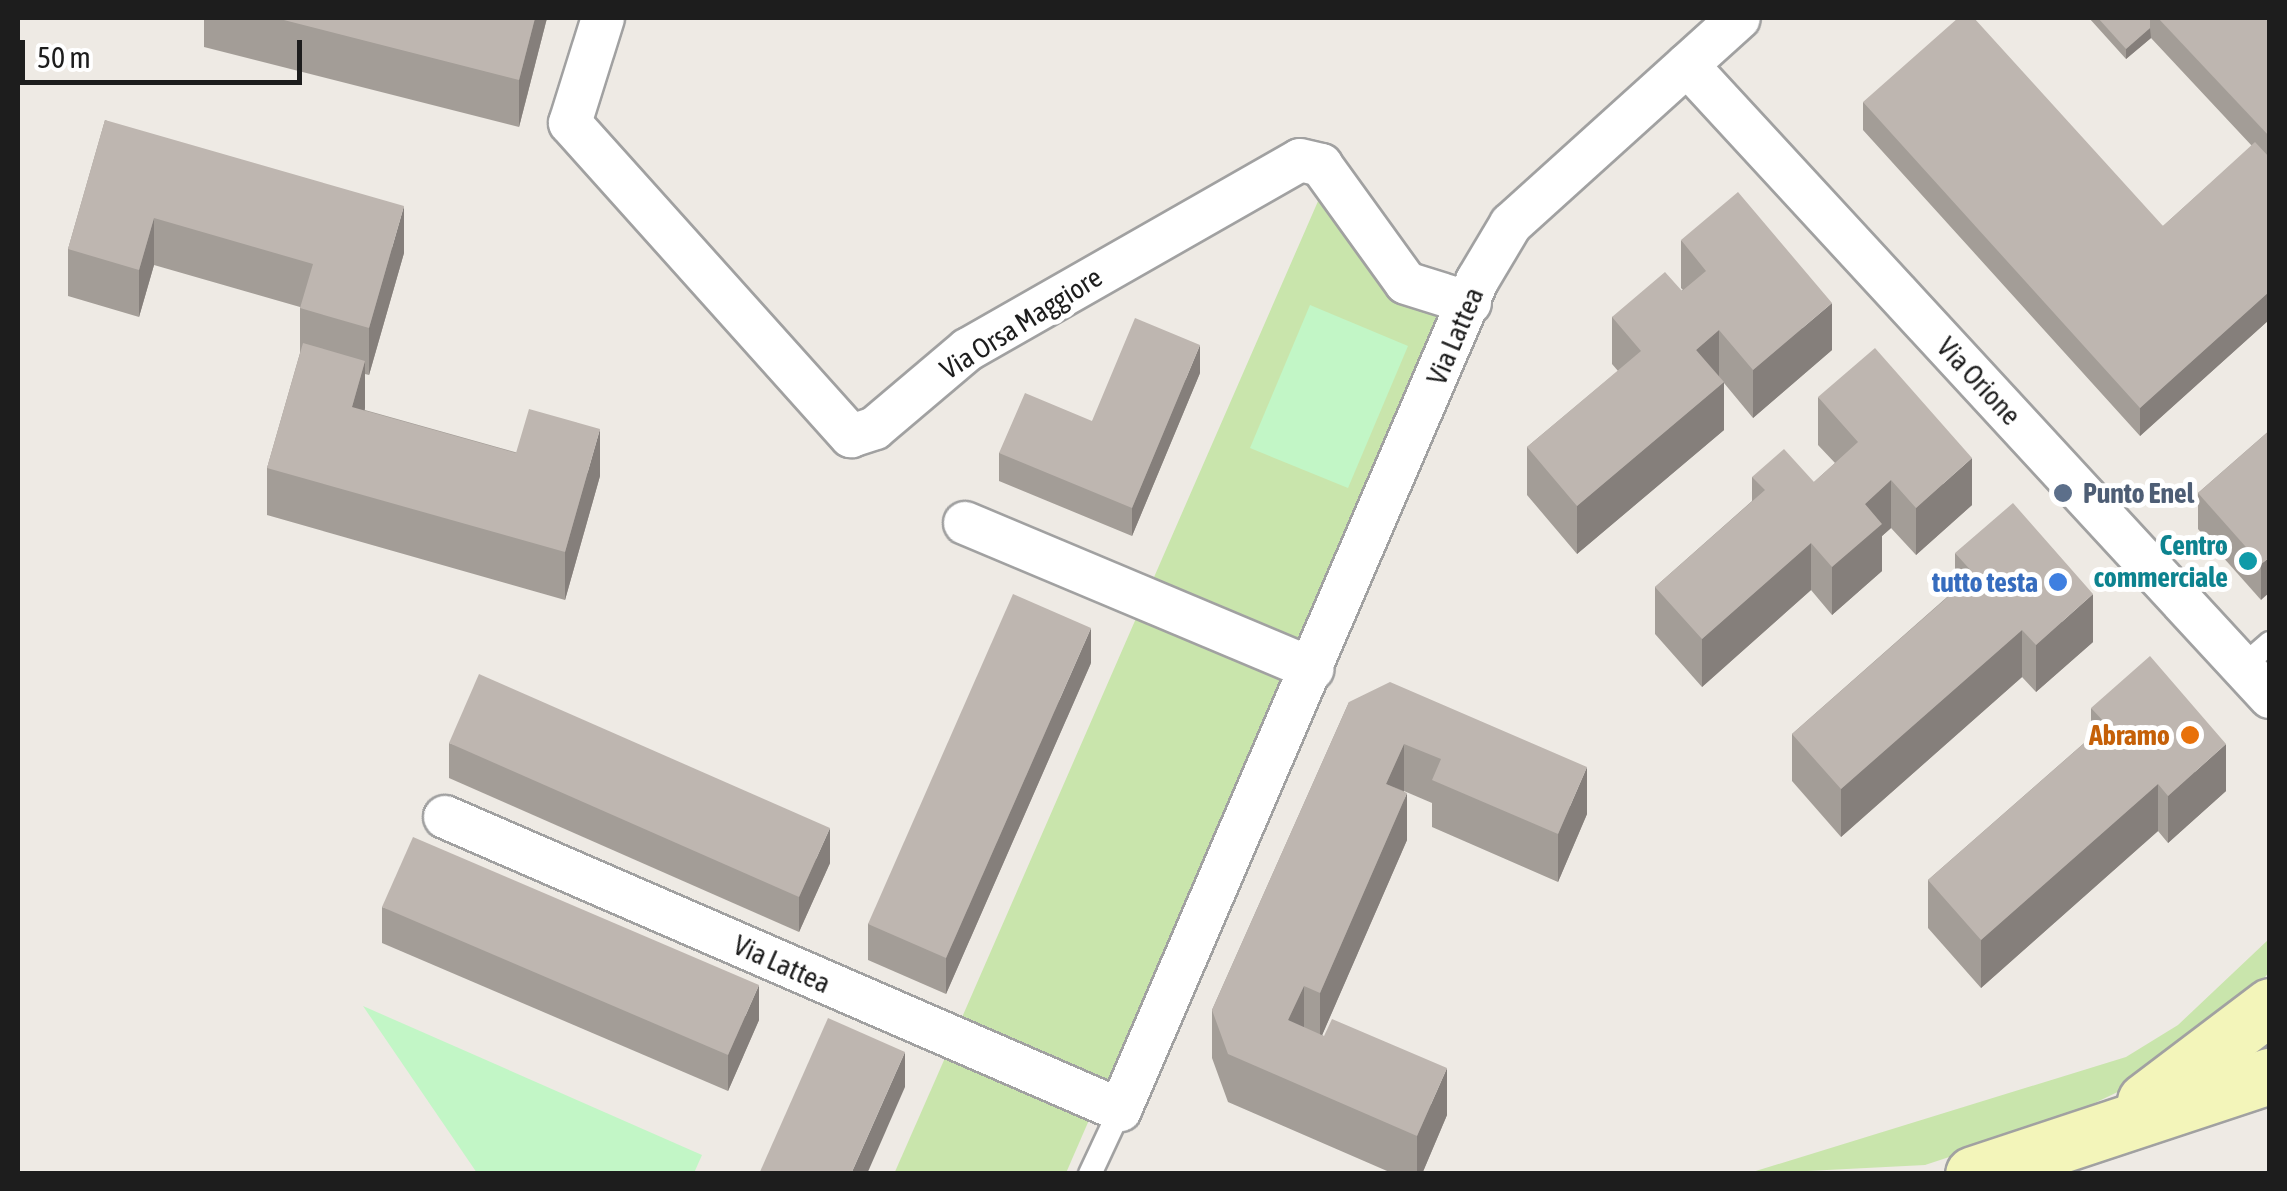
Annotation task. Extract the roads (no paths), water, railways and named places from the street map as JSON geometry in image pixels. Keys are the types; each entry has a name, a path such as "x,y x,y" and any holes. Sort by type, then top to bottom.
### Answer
{"main road":[{"path":"2106,1128 2270,1006"},
{"path":"1973,1174 2270,1076"}],"street":[{"name":"Via Orsa Maggiore","path":"603,18 570,122 851,436 874,428 967,350 1300,160 1321,165 1406,283 1470,303"},
{"name":"Via Lattea","path":"445,817 1120,1110 1470,303 1511,224 1739,18"},
{"name":"Via Orione","path":"1687,65 2260,669"},
{"path":"965,522 1313,669"}],"lane":[{"name":"Via Lattea","path":"1093,1172 1120,1110"}],"place":[{"name":"Punto Enel","path":"2063,493"},
{"name":"Centro commerciale","path":"2248,561"},
{"name":"tutto testa","path":"2058,582"},
{"name":"Abramo","path":"2190,735"}]}
